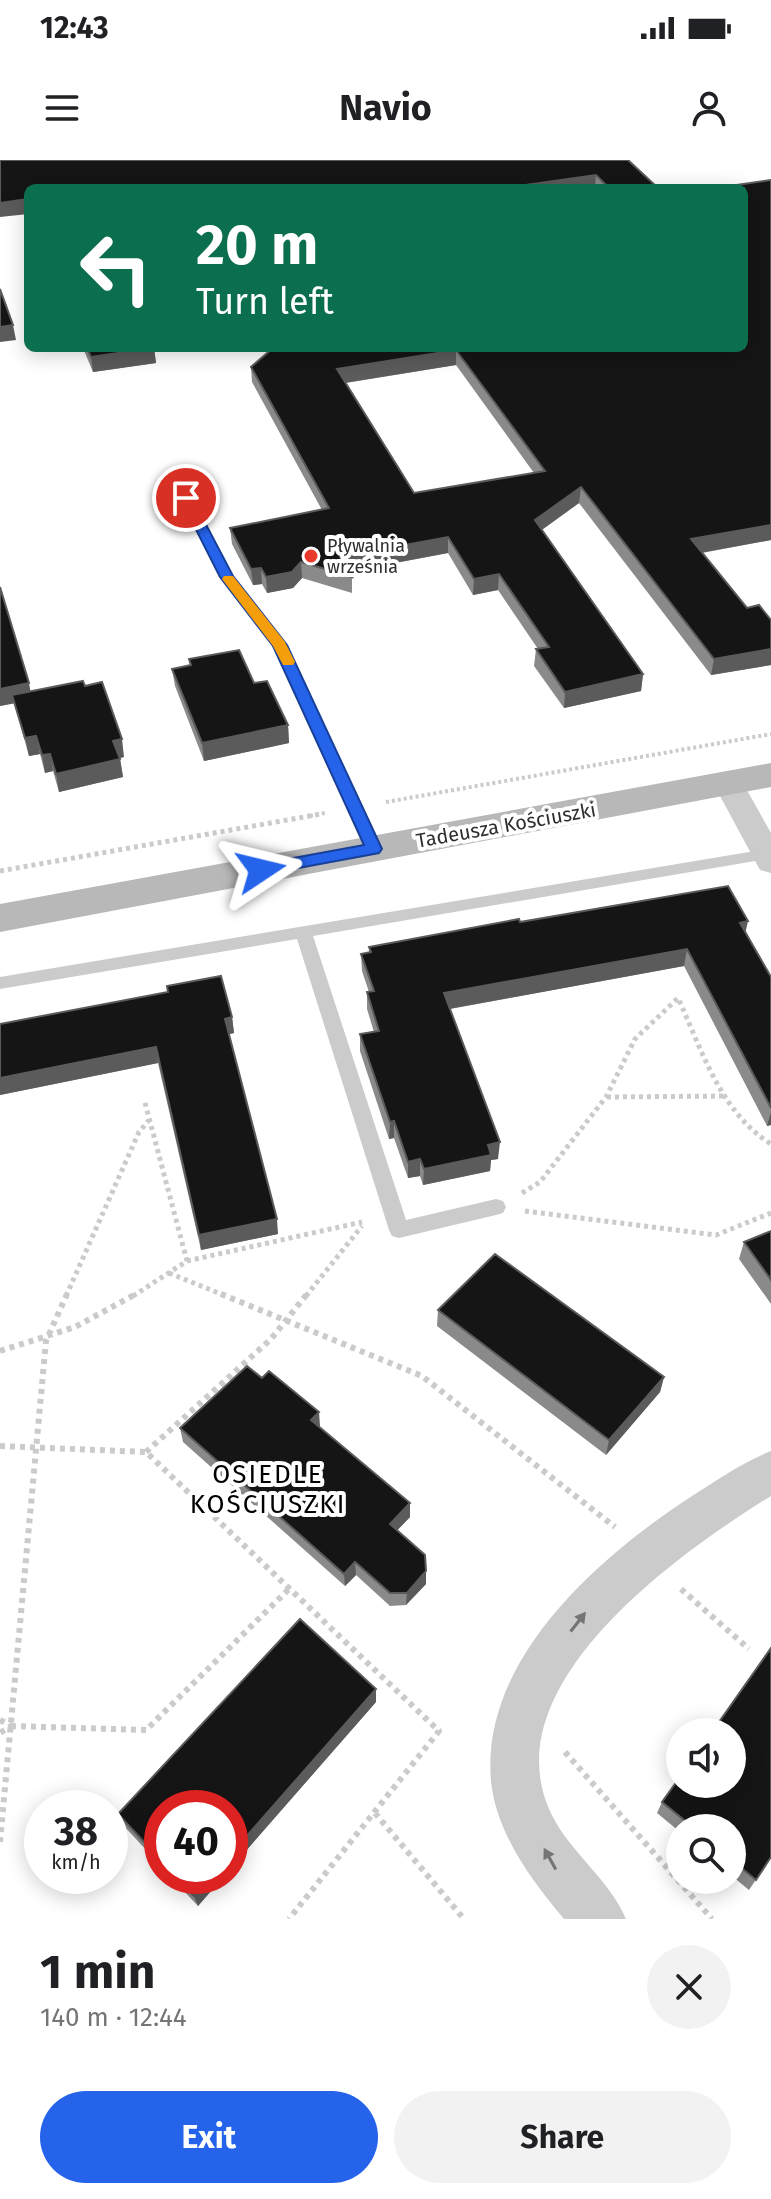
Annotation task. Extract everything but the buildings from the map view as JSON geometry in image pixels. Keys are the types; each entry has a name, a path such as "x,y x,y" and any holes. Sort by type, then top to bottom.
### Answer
{"street":[{"name":"Tadeusza Kościuszki","path":"0,918 771,775"},
{"path":"728,783 769,858"},
{"path":"599,1919 556,1870 527,1818 516,1780 516,1744 527,1704 550,1658 588,1609 666,1580 695,1520 771,1472"}],"lane":[{"path":"186,498 226,577 280,645 374,849"},
{"path":"0,983 769,858"},
{"path":"303,932 399,1230 496,1207"}],"path":[{"path":"496,1207 540,1182 606,1097 635,1039 678,998 737,1119 756,1138 771,1144"},
{"path":"606,1097 726,1096"},
{"path":"144,1099 187,1261"},
{"path":"0,1842 46,1341 139,1132 149,1120"},
{"path":"496,1207 716,1235 771,1213"},
{"path":"0,1351 46,1341 82,1326 187,1261 365,1222 287,1321 146,1452"},
{"path":"169,1273 422,1376 554,1476 666,1580 749,1649"},
{"path":"0,1446 36,1445 146,1452 439,1731 289,1919"},
{"path":"666,1580 692,1579"},
{"path":"0,1720 11,1726 146,1730 289,1589"},
{"path":"0,1733 11,1726"},
{"path":"562,1741 565,1755 712,1919"},
{"path":"374,1812 464,1919"}],"slow traffic":[{"path":"228,579 280,645 288,662"}],"place":[{"name":"Pływalnia września","path":"311,556"}],"district":[{"name":"OSIEDLE KOŚCIUSZKI","path":"268,1489"}],"route":[{"path":"186,498 226,577 280,645 374,849 261,870"}]}
